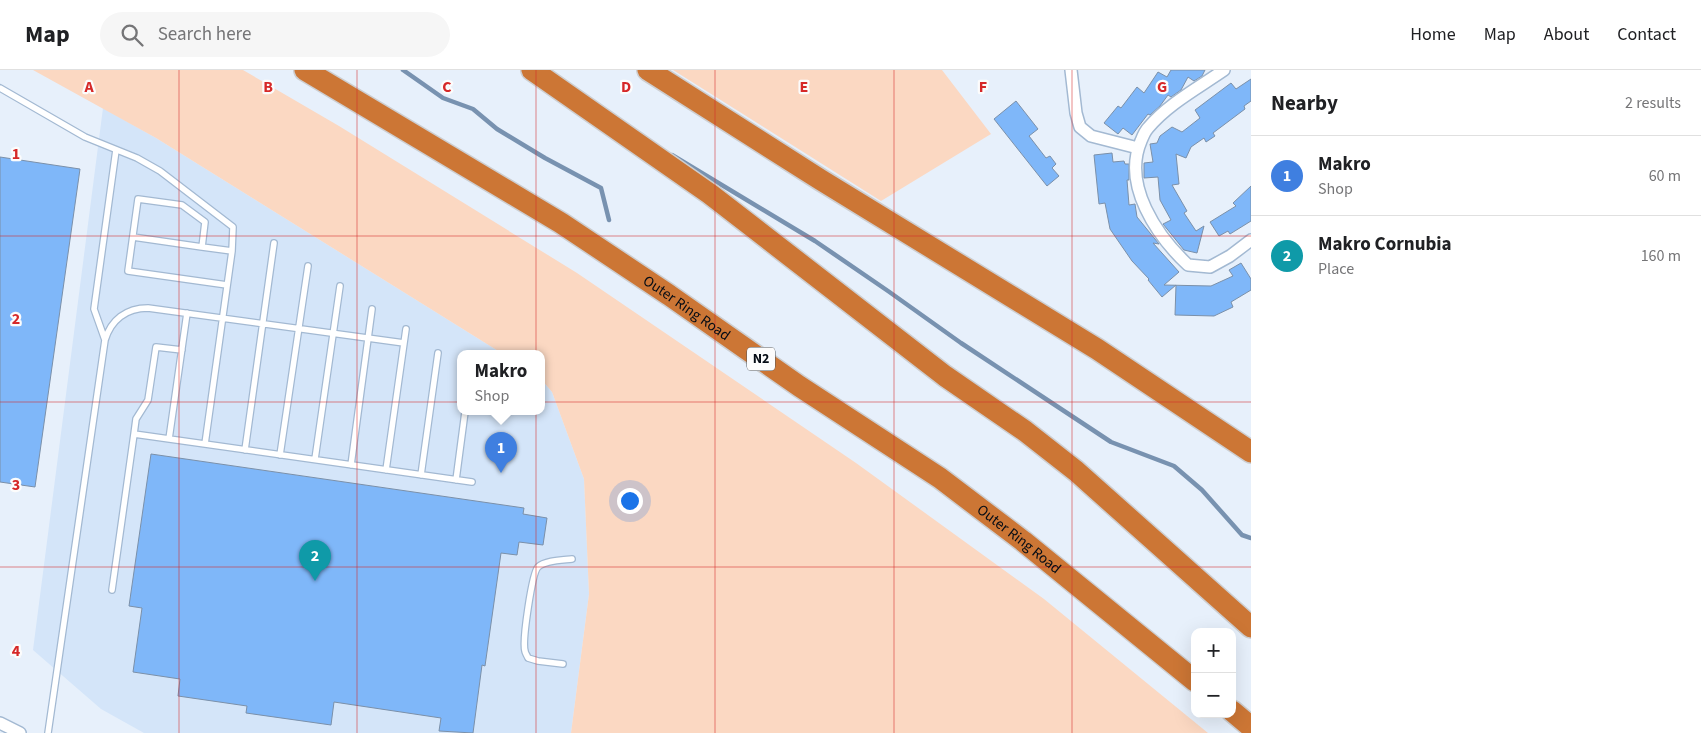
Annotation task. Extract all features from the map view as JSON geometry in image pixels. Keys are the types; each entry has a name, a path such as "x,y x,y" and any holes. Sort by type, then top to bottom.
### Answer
{"highway":[{"name":"Outer Ring Road","path":"305,70 561,223 669,295 799,386 940,478 1023,541 1191,678"},
{"path":"532,70 710,194 945,376 1025,431 1076,472 1251,627"},
{"path":"648,70 821,180 1097,349 1251,452"},
{"path":"1236,715 1251,727"}],"street":[{"path":"1071,70 1076,113 1080,127 1091,136 1138,148"},
{"path":"1224,70 1165,111 1146,129 1135,158 1138,182 1144,206 1159,234 1188,266 1210,267 1230,256 1251,240"},
{"path":"0,723 20,733"}],"lane":[{"path":"0,88 85,137 137,158 160,171 233,227 232,251 205,444"},
{"path":"106,340 94,310 116,150"},
{"path":"202,247 205,222 182,205 138,199 128,271 227,285"},
{"path":"133,237 232,251"},
{"path":"245,450 274,243"},
{"path":"280,455 308,266"},
{"path":"315,460 340,286"},
{"path":"48,733 106,340 115,321 133,309 148,308 404,343"},
{"path":"351,464 372,309"},
{"path":"169,439 187,313"},
{"path":"386,470 406,329"},
{"path":"112,590 136,419 148,400 156,347 182,350"},
{"path":"421,475 438,353"},
{"path":"456,480 465,415"},
{"path":"134,434 472,482"},
{"path":"563,664 528,658 525,651 526,637 531,587 535,572 544,563 572,559"}],"shaded area":[{"path":"33,70 243,70 339,126 577,273 856,463 1044,599 1208,733 571,733 589,594 584,479 552,392 545,384 545,350 497,350 156,138"},
{"path":"673,70 942,70 991,134 881,201"},
{"path":"103,108 156,138 497,350 457,350 457,415 545,415 545,384 552,392 584,479 589,594 571,733 144,733 101,709 33,650"}],"building":[{"path":"1171,70 1205,70 1202,76 1194,81 1188,77 1181,90 1171,97 1168,95 1160,106 1150,115 1148,114 1132,135 1123,128 1118,134 1104,123 1118,106 1121,108 1137,87 1144,93 1158,72 1167,77"},
{"path":"1251,79 1251,101 1244,106 1245,109 1213,133 1215,136 1206,142 1204,138 1191,147 1186,158 1176,154 1179,184 1172,185 1187,211 1184,213 1196,231 1204,226 1197,253 1184,250 1163,224 1171,220 1160,200 1158,177 1144,178 1144,163 1153,162 1150,144 1157,143 1160,136 1172,127 1182,132 1200,118 1195,110 1231,83 1236,89"},
{"path":"1016,101 1038,129 1029,136 1046,158 1050,156 1056,164 1052,168 1059,176 1047,186 994,119"},
{"path":"1112,153 1113,162 1124,161 1125,164 1129,164 1129,180 1127,180 1129,205 1135,204 1137,217 1159,244 1153,243 1179,272 1164,285 1176,285 1162,297 1149,279 1132,261 1110,229 1105,203 1099,204 1094,155"},
{"path":"0,157 80,169 35,487 0,482"},
{"path":"1251,186 1251,221 1230,234 1228,231 1219,236 1210,222 1236,206 1233,203"},
{"path":"1241,263 1251,279 1251,290 1231,302 1233,307 1214,316 1175,315 1176,285 1211,286 1233,276 1229,270"},
{"path":"151,454 524,508 523,514 547,518 543,545 519,542 517,555 501,553 485,666 482,665 473,733 439,731 441,718 334,702 331,725 246,713 247,706 178,696 180,679 133,672 142,608 129,606"}],"waterway":[{"path":"403,70 443,98 473,109 497,129 545,158 601,188 609,220"},
{"path":"672,155 815,241 961,343 1111,442 1174,466 1202,490 1242,535 1251,538"}],"place":[{"name":"Makro","path":"501,473"},
{"name":"Makro Cornubia","path":"315,581"}]}
